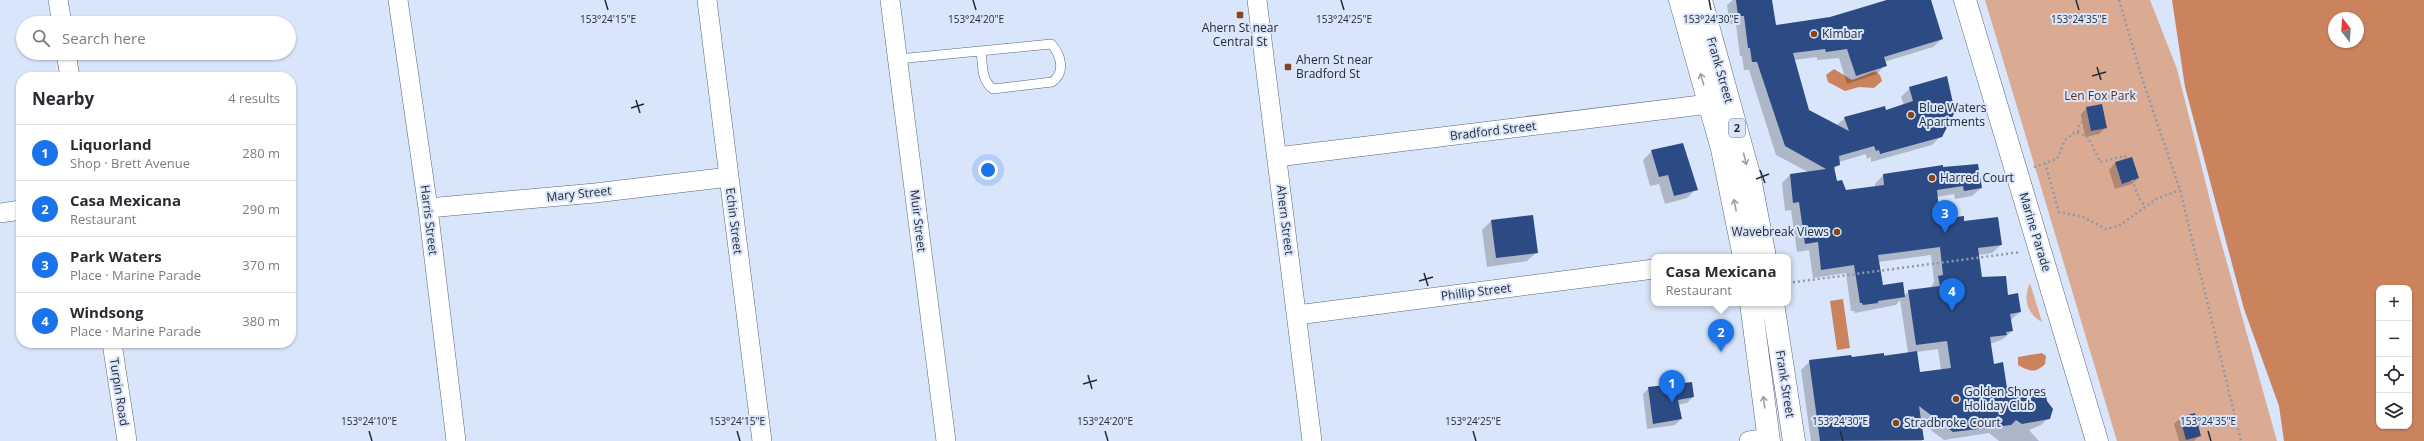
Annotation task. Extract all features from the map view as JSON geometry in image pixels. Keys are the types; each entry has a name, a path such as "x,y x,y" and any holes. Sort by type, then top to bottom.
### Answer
{"main road":[{"name":"Frank Street","path":"1680,0 1733,198 1743,254"},
{"name":"Frank Street","path":"1700,0 1750,178 1764,254"},
{"name":"Marine Parade","path":"1965,0 2097,441"},
{"name":"Frank Street","path":"1751,306 1763,440"},
{"name":"Frank Street","path":"1773,306 1794,441"}],"street":[{"path":"58,0 61,16"},
{"name":"Harris Street","path":"398,0 428,208 456,441"},
{"name":"Echin Street","path":"707,0 762,441"},
{"name":"Muir Street","path":"890,0 946,441"},
{"name":"Ahern Street","path":"1258,0 1312,441"},
{"path":"67,60 69,72"},
{"name":"Bradford Street","path":"1277,157 1709,104"},
{"name":"Mary Street","path":"428,208 595,193 729,177"},
{"path":"0,213 16,211"},
{"name":"Phillip Street","path":"1297,315 1651,269"},
{"name":"Turpin Road","path":"113,348 127,441"}],"lane":[{"path":"898,59 1051,44 1058,51 1061,71 1058,79 1052,82 993,89 987,84 984,78 981,52"}],"path":[{"path":"2119,0 2142,78 2180,190 2241,441"},
{"path":"2078,132 2079,125 2088,117"},
{"path":"2078,132 2068,137 2056,159 2045,163 2059,212 2083,217 2106,229 2119,226 2156,199 2180,190"},
{"path":"2078,132 2088,137 2100,162 2126,156 2126,159"},
{"path":"2132,180 2139,198 2145,206"},
{"path":"1791,283 2026,252"}],"green space":[{"name":"Len Fox Park","path":"1985,0 2150,0 2177,69 2216,224 2277,441 2117,441"},
{"path":"2030,283 2042,322 2032,314 2027,305 2027,294"}],"shaded area":[{"path":"2172,0 2424,0 2424,441 2284,441 2279,406 2244,309 2185,87"},
{"path":"1834,69 1852,80 1875,71 1880,75 1882,81 1874,88 1859,87 1845,91 1828,82 1826,75"},
{"path":"1843,299 1850,348 1837,350 1830,301"},
{"path":"2042,353 2046,356 2045,364 2038,369 2029,370 2018,365 2018,357"}],"building":[{"path":"1736,0 1772,0 1776,25 1830,17 1887,0 1931,0 1943,39 1884,57 1887,66 1856,76 1847,49 1826,52 1825,49 1793,53 1809,110 1849,131 1844,117 1885,106 1886,110 1913,101 1909,87 1947,76 1955,112 1942,137 1880,154 1879,150 1876,151 1874,146 1839,156 1840,165 1834,167 1837,181 1842,180 1846,190 1884,185 1883,174 1943,165 1943,167 1978,164 1982,188 1964,191 1963,186 1937,190 1940,219 1964,216 1964,221 1998,217 2002,245 1978,248 1982,277 2006,276 2008,295 2018,293 2021,312 2010,314 2013,331 2006,332 2007,335 1990,337 1994,364 2003,362 2007,388 2016,394 2030,399 2034,393 2045,391 2047,401 2053,409 2050,419 2022,424 2016,420 2011,425 1953,432 1919,406 1924,440 1820,441 1809,360 1884,353 1884,356 1917,351 1920,372 1951,368 1947,341 1916,345 1908,290 1940,286 1938,276 1943,275 1940,247 1878,255 1883,285 1903,282 1905,297 1878,301 1878,303 1863,305 1860,303 1854,265 1821,270 1818,242 1805,244 1799,202 1793,203 1790,174 1826,169 1785,146 1757,62 1752,62 1750,48 1748,48 1744,16 1738,16"},
{"path":"2102,104 2107,128 2091,131 2086,107"},
{"path":"1683,143 1698,190 1674,196 1668,175 1659,177 1651,150"},
{"path":"2132,157 2139,178 2122,184 2115,162"},
{"path":"1533,215 1538,253 1496,258 1491,220"},
{"path":"1692,382 1694,397 1678,400 1682,419 1653,424 1648,387"},
{"path":"2195,413 2201,436 2186,440 2180,417"}],"place":[{"name":"Ahern St near Central St","path":"1240,15"},
{"name":"Kimbar","path":"1814,34"},
{"name":"Ahern St near Bradford St","path":"1288,67"},
{"name":"Blue Waters Apartments","path":"1911,115"},
{"name":"Harred Court","path":"1932,178"},
{"name":"Wavebreak Views","path":"1837,232"},
{"name":"Park Waters","path":"1945,233"},
{"name":"Windsong","path":"1952,311"},
{"name":"Casa Mexicana","path":"1721,352"},
{"name":"Golden Shores Holiday Club","path":"1956,399"},
{"name":"Liquorland","path":"1672,403"},
{"name":"Stradbroke Court","path":"1896,423"}]}
